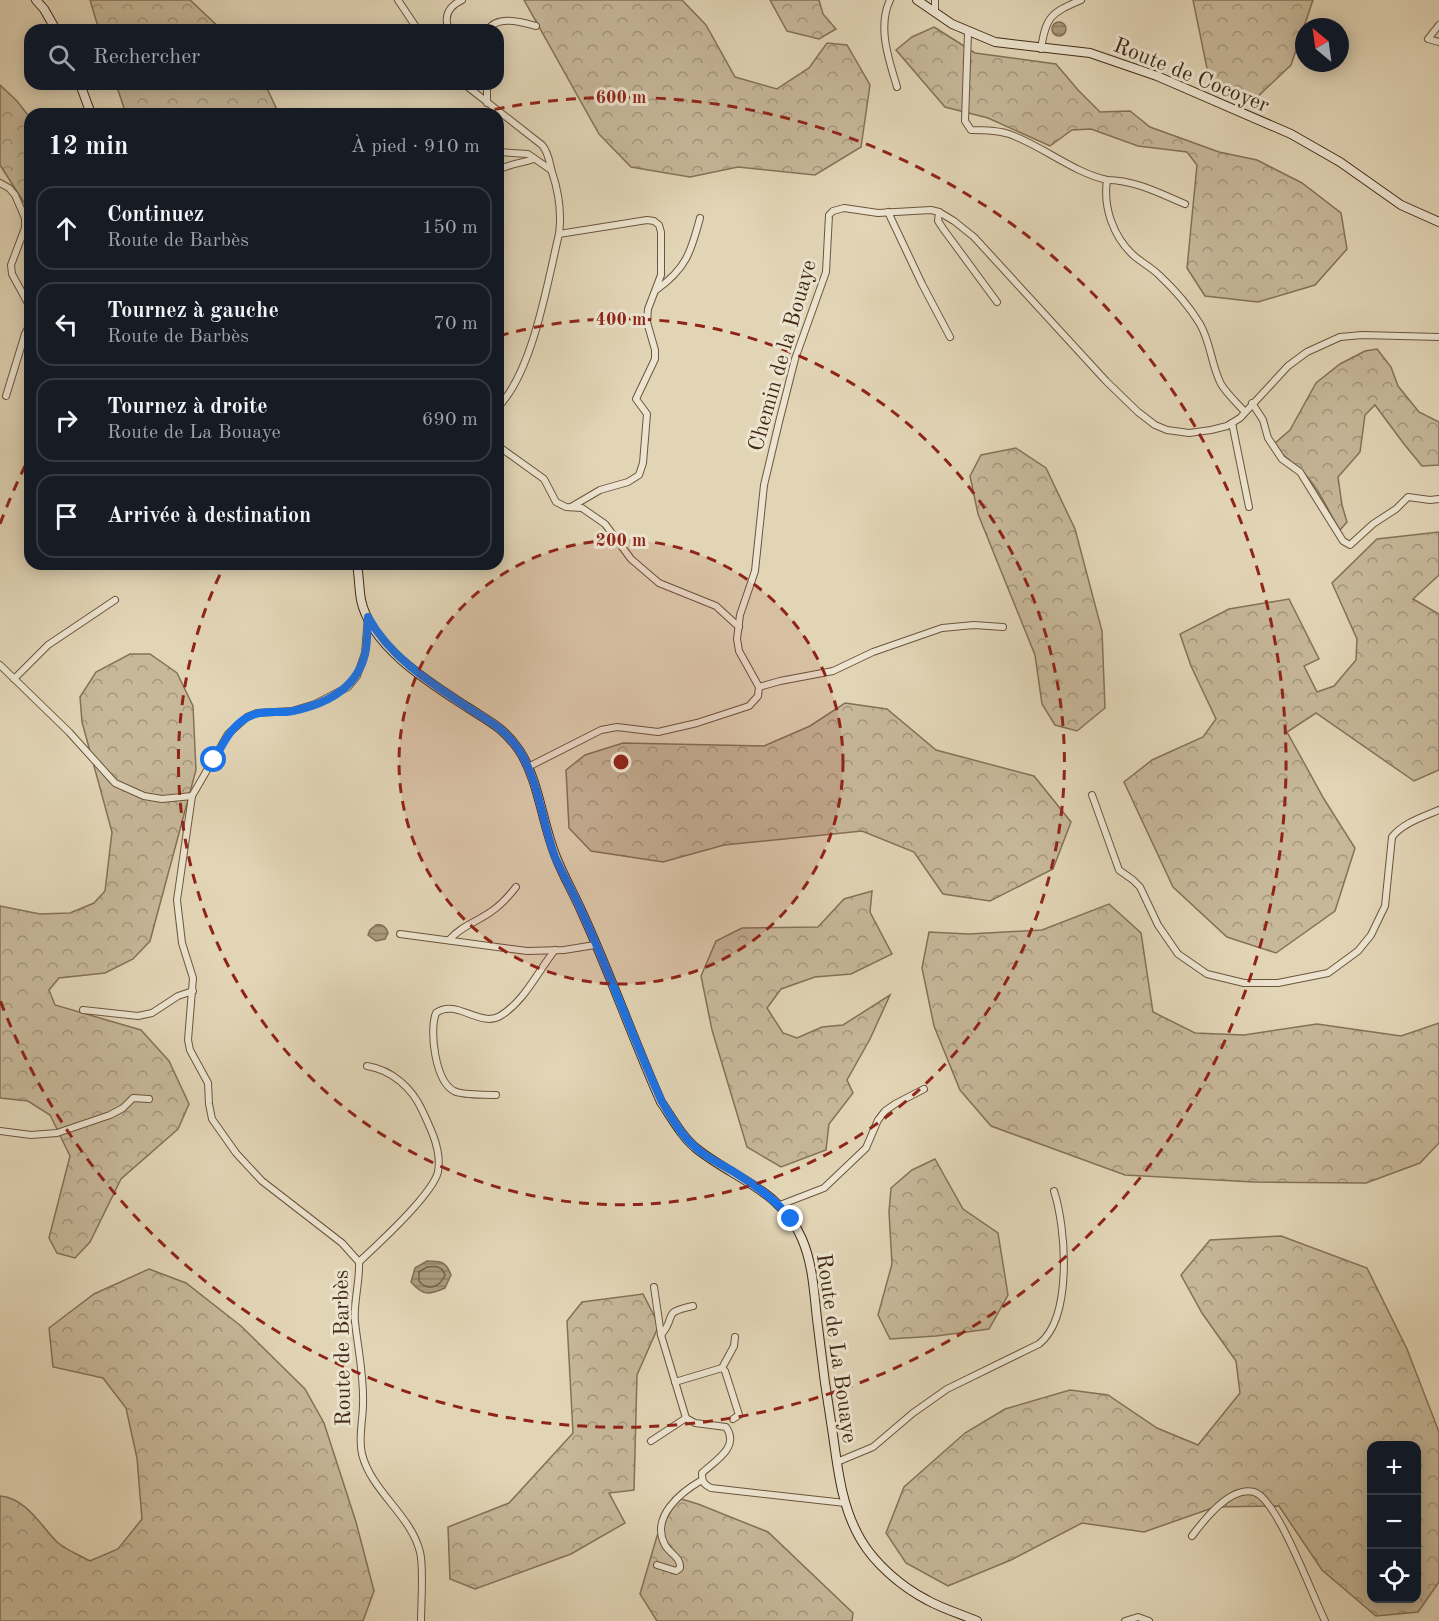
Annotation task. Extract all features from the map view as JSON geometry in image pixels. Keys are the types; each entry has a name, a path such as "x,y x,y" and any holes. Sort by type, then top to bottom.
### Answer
{"main road":[{"path":"36,0 53,24"},
{"name":"Route de Cocoyer","path":"917,0 935,14 969,32 995,42 1089,53 1122,63 1291,134 1340,162 1401,205 1439,222"},
{"path":"82,90 89,108"},
{"name":"Route de La Bouaye","path":"358,570 362,601 368,617 386,643 405,663 437,687 499,726 528,767 549,840 582,911 653,1084 677,1126 695,1147 760,1189 780,1205 802,1238 814,1280 821,1354 845,1503 850,1520 861,1540 895,1578 927,1600 977,1621"}],"street":[{"path":"448,24 447,12 462,0"},
{"path":"890,0 886,13 885,35 887,53 897,87"},
{"path":"935,0 935,14"},
{"path":"1041,49 1047,22 1064,7 1081,0"},
{"path":"399,1 414,24"},
{"path":"492,24 499,21 514,21 536,26"},
{"path":"1439,25 1428,39 1439,42"},
{"path":"969,32 965,121 968,128 1006,133 1091,177 1127,182 1185,204"},
{"path":"473,90 494,108"},
{"path":"487,90 487,103"},
{"path":"504,116 542,145 549,155 562,217 526,360 510,393 504,400"},
{"path":"504,152 528,154 551,170"},
{"path":"504,166 534,159"},
{"path":"1107,180 1106,204 1117,234 1133,255 1157,273 1178,295 1199,323 1207,338 1222,385 1245,412"},
{"path":"0,183 15,195 24,216"},
{"name":"Chemin de la Bouaye","path":"759,687 739,651 737,639 740,615 755,571 764,485 795,359 826,272 829,215 833,211 844,208 878,213 930,210 939,212"},
{"path":"888,212 950,337"},
{"path":"997,302 938,221 939,212 974,237 1106,381 1155,425 1167,430 1188,433 1211,430 1232,423 1288,366 1326,342 1340,337 1362,335 1439,337"},
{"path":"656,290 677,274 684,265 700,218"},
{"path":"559,234 647,220 659,225 661,232 661,274 648,309 647,322 655,350 655,359 636,399 647,414 643,463 639,475 628,482 600,490 571,507"},
{"path":"24,231 11,265 12,274 24,297"},
{"path":"6,396 24,337"},
{"path":"1252,403 1263,420 1268,438 1282,459 1300,472 1343,541 1350,544 1408,497 1439,499"},
{"path":"1232,423 1249,507"},
{"path":"504,450 544,479 556,502 571,507 582,507 605,524 631,559 659,583 716,606 739,627"},
{"path":"14,679 48,645 115,600"},
{"name":"Route de Barbès","path":"368,617 366,653 357,676 348,687 315,704 292,711 257,713 247,717 228,734 192,796 177,900 182,943 193,978 188,1040 190,1050 208,1083 212,1119 236,1153 262,1181 342,1243 359,1262 355,1319 362,1364 360,1443 363,1458 373,1477 412,1533 420,1553 421,1621"},
{"path":"528,767 601,730 617,728 658,732 727,714 749,706 758,696 759,687 833,671 873,652 942,628 974,625 1003,627"},
{"path":"0,664 69,732 115,783 144,796 162,799 192,796"},
{"path":"1092,795 1119,870 1140,887 1158,925 1178,954 1207,974 1244,983 1278,983 1328,973 1358,951 1371,936 1385,906 1392,837 1397,830 1409,823 1439,810"},
{"path":"448,940 471,922 494,910 516,887"},
{"path":"400,934 527,951 595,945"},
{"path":"496,1095 460,1092 448,1085 440,1071 433,1037 433,1022 436,1013 445,1008 480,1018 500,1017 523,994 555,950"},
{"path":"83,1010 138,1016 152,1013 178,996 193,991"},
{"path":"359,1262 420,1199 437,1174 438,1164 438,1153 433,1134 415,1095 394,1076 367,1066"},
{"path":"780,1205 824,1188 866,1148 878,1120 885,1112 895,1104 924,1089"},
{"path":"0,1131 31,1135 57,1132 110,1115 123,1108 133,1098 149,1099"},
{"path":"837,1462 873,1447 913,1413 947,1389 1046,1339 1059,1309 1064,1250 1058,1203 1054,1191"},
{"path":"654,1287 661,1335 686,1418 695,1423 726,1427 732,1440 730,1447 702,1473 705,1485 711,1488 845,1503"},
{"path":"661,1335 668,1327 670,1314 673,1311 693,1306"},
{"path":"675,1382 722,1368 734,1346 735,1337"},
{"path":"722,1368 725,1371 739,1415 733,1419"},
{"path":"651,1441 686,1418"},
{"path":"657,1565 676,1571 680,1568 679,1560 665,1545 662,1532 664,1516 684,1491 702,1480"},
{"path":"1192,1536 1216,1506 1243,1492 1254,1492 1262,1497 1272,1510 1298,1559 1325,1621"},
{"path":"1125,1621 1138,1617 1149,1621"}],"green space":[{"path":"90,0 190,0 216,24 97,24"},
{"path":"524,0 682,0 706,25 735,77 777,89 809,68 827,43 847,45 870,85 861,147 815,175 738,167 690,177 631,167 599,134"},
{"path":"770,0 819,0 823,14 836,29 819,39 787,31"},
{"path":"1193,0 1313,0 1307,18 1295,18 1295,53 1291,65 1252,102 1210,83"},
{"path":"934,27 975,53 1056,64 1100,112 1130,111 1150,127 1219,152 1257,160 1302,183 1341,213 1347,249 1315,285 1258,302 1205,296 1187,268 1197,165 1187,152 1138,146 1091,129 1072,130 1050,146 988,118 945,107 896,50 912,37"},
{"path":"0,85 24,110 24,203 0,165"},
{"path":"118,90 268,90 276,108 124,108"},
{"path":"1377,349 1391,367 1398,386 1419,412 1439,422 1439,465 1422,466 1375,405 1365,415 1360,452 1338,477 1347,522 1340,530 1313,483 1274,444 1290,430 1316,383 1340,364 1365,351"},
{"path":"1016,448 1046,468 1075,529 1102,631 1105,708 1077,731 1055,725 1042,704 1035,655 978,514 970,476 981,455"},
{"path":"1439,532 1439,575 1413,599 1439,614 1439,770 1414,781 1316,713 1287,732 1324,799 1355,848 1335,911 1276,953 1227,937 1173,887 1124,782 1152,760 1203,737 1216,719 1191,666 1180,634 1229,609 1289,599 1319,659 1304,666 1317,692 1334,686 1356,660 1357,639 1332,583 1377,539"},
{"path":"130,654 150,654 177,673 193,706 196,770 150,941 133,959 105,973 59,978 49,990 55,1005 141,1030 169,1061 189,1104 178,1129 121,1179 90,1242 75,1258 57,1253 49,1238 70,1156 50,1115 28,1101 0,1098 0,906 40,914 70,913 94,903 105,891 112,832 82,722 80,697 96,672"},
{"path":"845,703 887,709 936,750 1034,776 1071,822 1053,869 990,901 943,894 914,852 862,831 724,845 663,862 591,851 569,828 566,770 585,755 623,743 764,746 810,726"},
{"path":"872,891 870,912 892,954 851,974 815,977 781,989 767,1008 783,1033 797,1038 822,1027 843,1025 890,995 870,1039 847,1080 853,1093 829,1124 826,1150 781,1167 747,1147 712,1030 701,976 716,941 742,928 818,927 844,899"},
{"path":"1109,904 1141,933 1153,1012 1195,1033 1244,1035 1317,1024 1401,1036 1439,1023 1439,1143 1420,1163 1366,1183 1254,1182 1125,1175 991,1126 960,1090 934,1026 922,968 929,932 969,934 1042,930"},
{"path":"935,1159 963,1209 998,1233 1008,1295 989,1329 890,1339 878,1315 892,1264 889,1212 891,1188 912,1170"},
{"path":"1281,1236 1367,1268 1407,1349 1439,1432 1439,1582 1418,1612 1376,1616 1322,1570 1279,1506 1215,1507 1144,1532 1082,1523 1011,1560 948,1586 906,1563 886,1533 904,1487 965,1433 1005,1409 1070,1390 1108,1395 1157,1428 1198,1445 1240,1393 1236,1361 1202,1313 1181,1275 1210,1240"},
{"path":"149,1269 186,1283 241,1326 305,1389 324,1423 356,1522 374,1591 363,1621 0,1621 0,1496 25,1507 57,1542 90,1561 118,1549 142,1519 137,1458 126,1408 103,1378 53,1367 49,1328 94,1294"},
{"path":"643,1294 659,1325 637,1375 634,1490 609,1493 625,1523 571,1554 475,1589 450,1579 448,1527 509,1503 573,1433 567,1321 582,1302"},
{"path":"678,1498 768,1532 853,1613 852,1621 657,1621 640,1594 657,1536"}],"water":[{"path":"1059,22 1064,24 1066,29 1064,34 1059,36 1054,34 1052,29 1054,24"},
{"path":"376,925 382,925 386,929 388,933 385,939 376,941 368,935"},
{"path":"427,1261 439,1262 447,1267 451,1275 445,1288 427,1293 419,1290 411,1282 415,1268"}],"route":[{"path":"214,760 228,734 247,717 257,713 292,711 315,704 348,687 357,676 366,653 368,617 386,643 405,663 444,692 499,726 520,752 532,778 549,840 557,860 582,911 662,1102 677,1126 695,1147 760,1189 778,1203 791,1219"}]}
